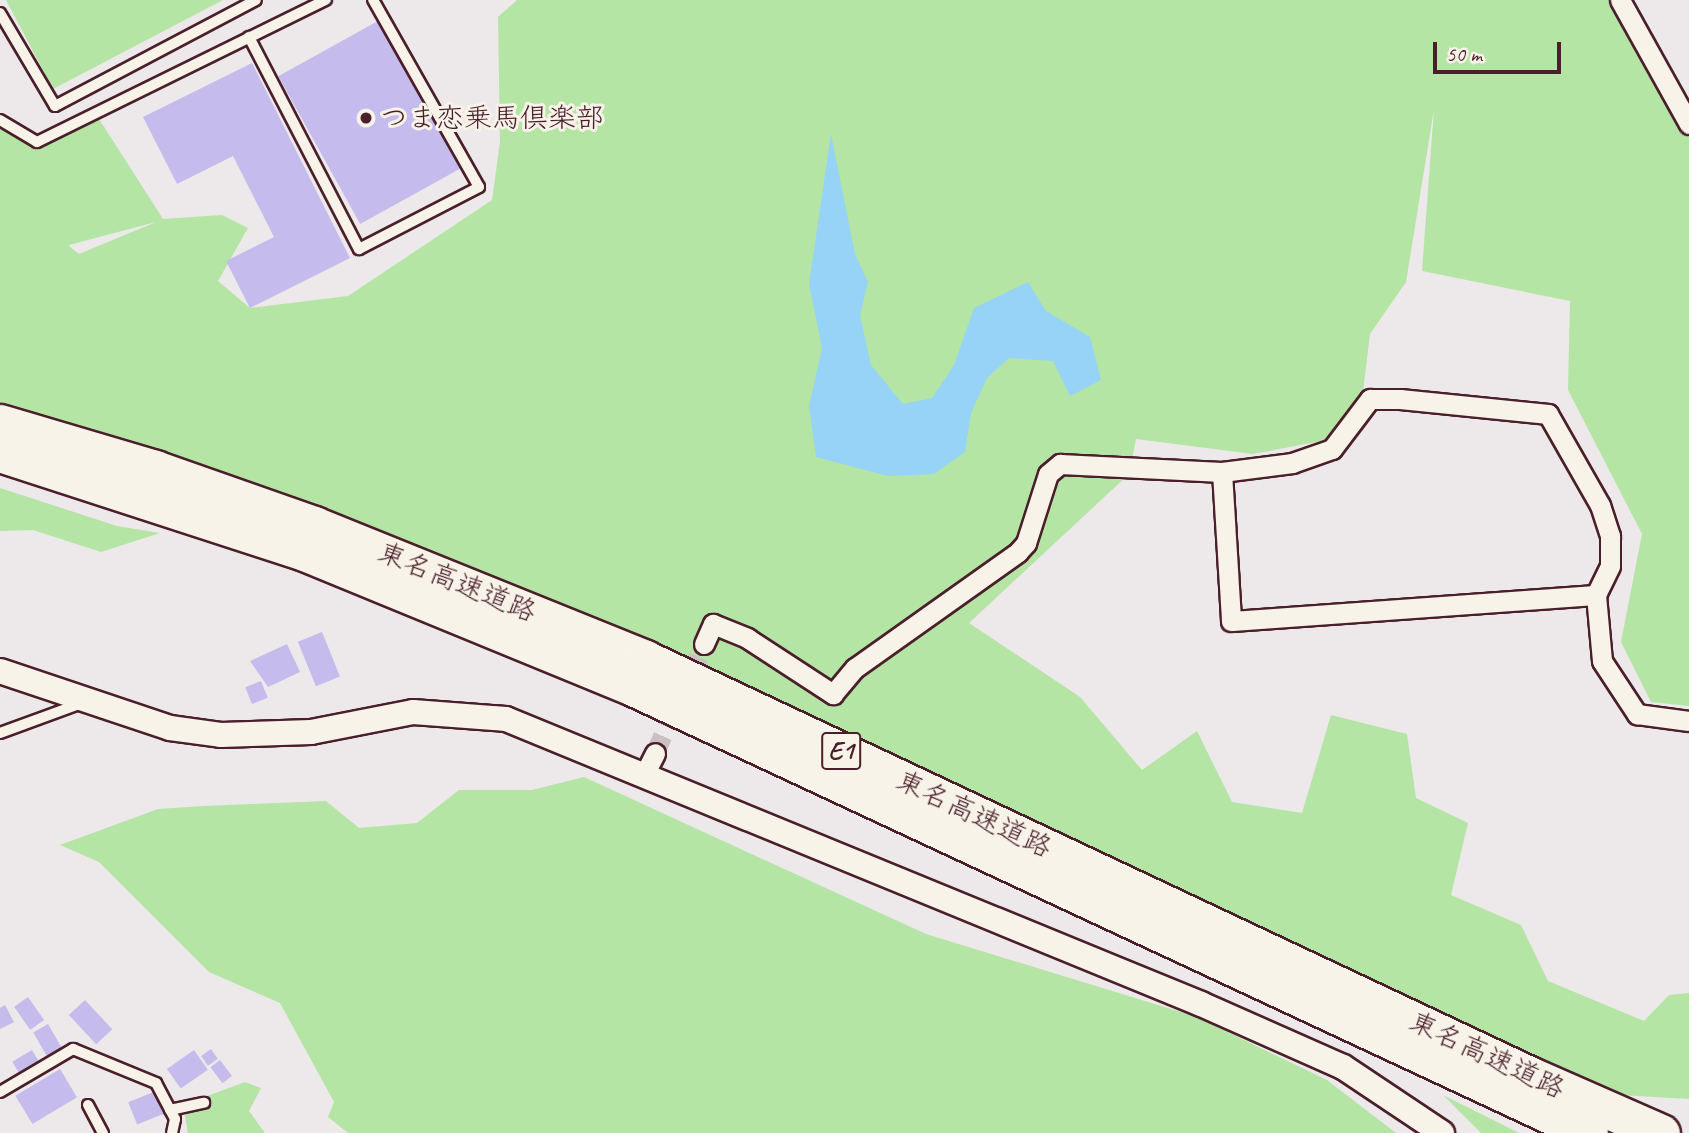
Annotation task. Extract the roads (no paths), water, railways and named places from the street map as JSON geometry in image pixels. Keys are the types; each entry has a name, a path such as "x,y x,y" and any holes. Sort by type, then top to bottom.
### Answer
{"highway":[{"name":"東名高速道路","path":"0,423 155,469 314,525 645,659 1507,1065 1661,1133"},
{"name":"東名高速道路","path":"0,453 304,552 633,687 1589,1133"}],"street":[{"path":"1620,0 1689,124"},
{"path":"704,644 713,624 747,638 833,694 855,668 1018,552 1026,542 1048,474 1060,464 1223,472 1293,463 1332,449 1370,399 1548,414 1600,505 1610,536 1610,566 1596,595 1602,662 1637,714 1689,721"},
{"path":"1223,472 1231,621 1596,595"},
{"path":"0,671 170,728 267,737 413,712 457,712 506,719 650,763 1343,1067 1442,1133"}],"lane":[{"path":"0,13 55,106 256,0"},
{"path":"0,120 37,142 326,0"},
{"path":"249,37 359,249 479,187 373,0"},
{"path":"0,733 86,701"},
{"path":"0,1092 73,1049 156,1083 175,1119 172,1133"},
{"path":"170,1110 204,1103"},
{"path":"88,1105 103,1133"}],"water":[{"path":"831,134 855,254 868,282 860,315 871,365 903,404 932,398 954,365 974,308 1028,282 1046,311 1090,337 1101,380 1070,396 1053,361 1009,358 987,378 971,413 965,452 934,474 888,476 816,457 809,406 822,348 809,284"}],"tunnel":[{"path":"655,753 704,644"}],"place":[{"name":"つま恋乗馬倶楽部","path":"366,118"}]}
